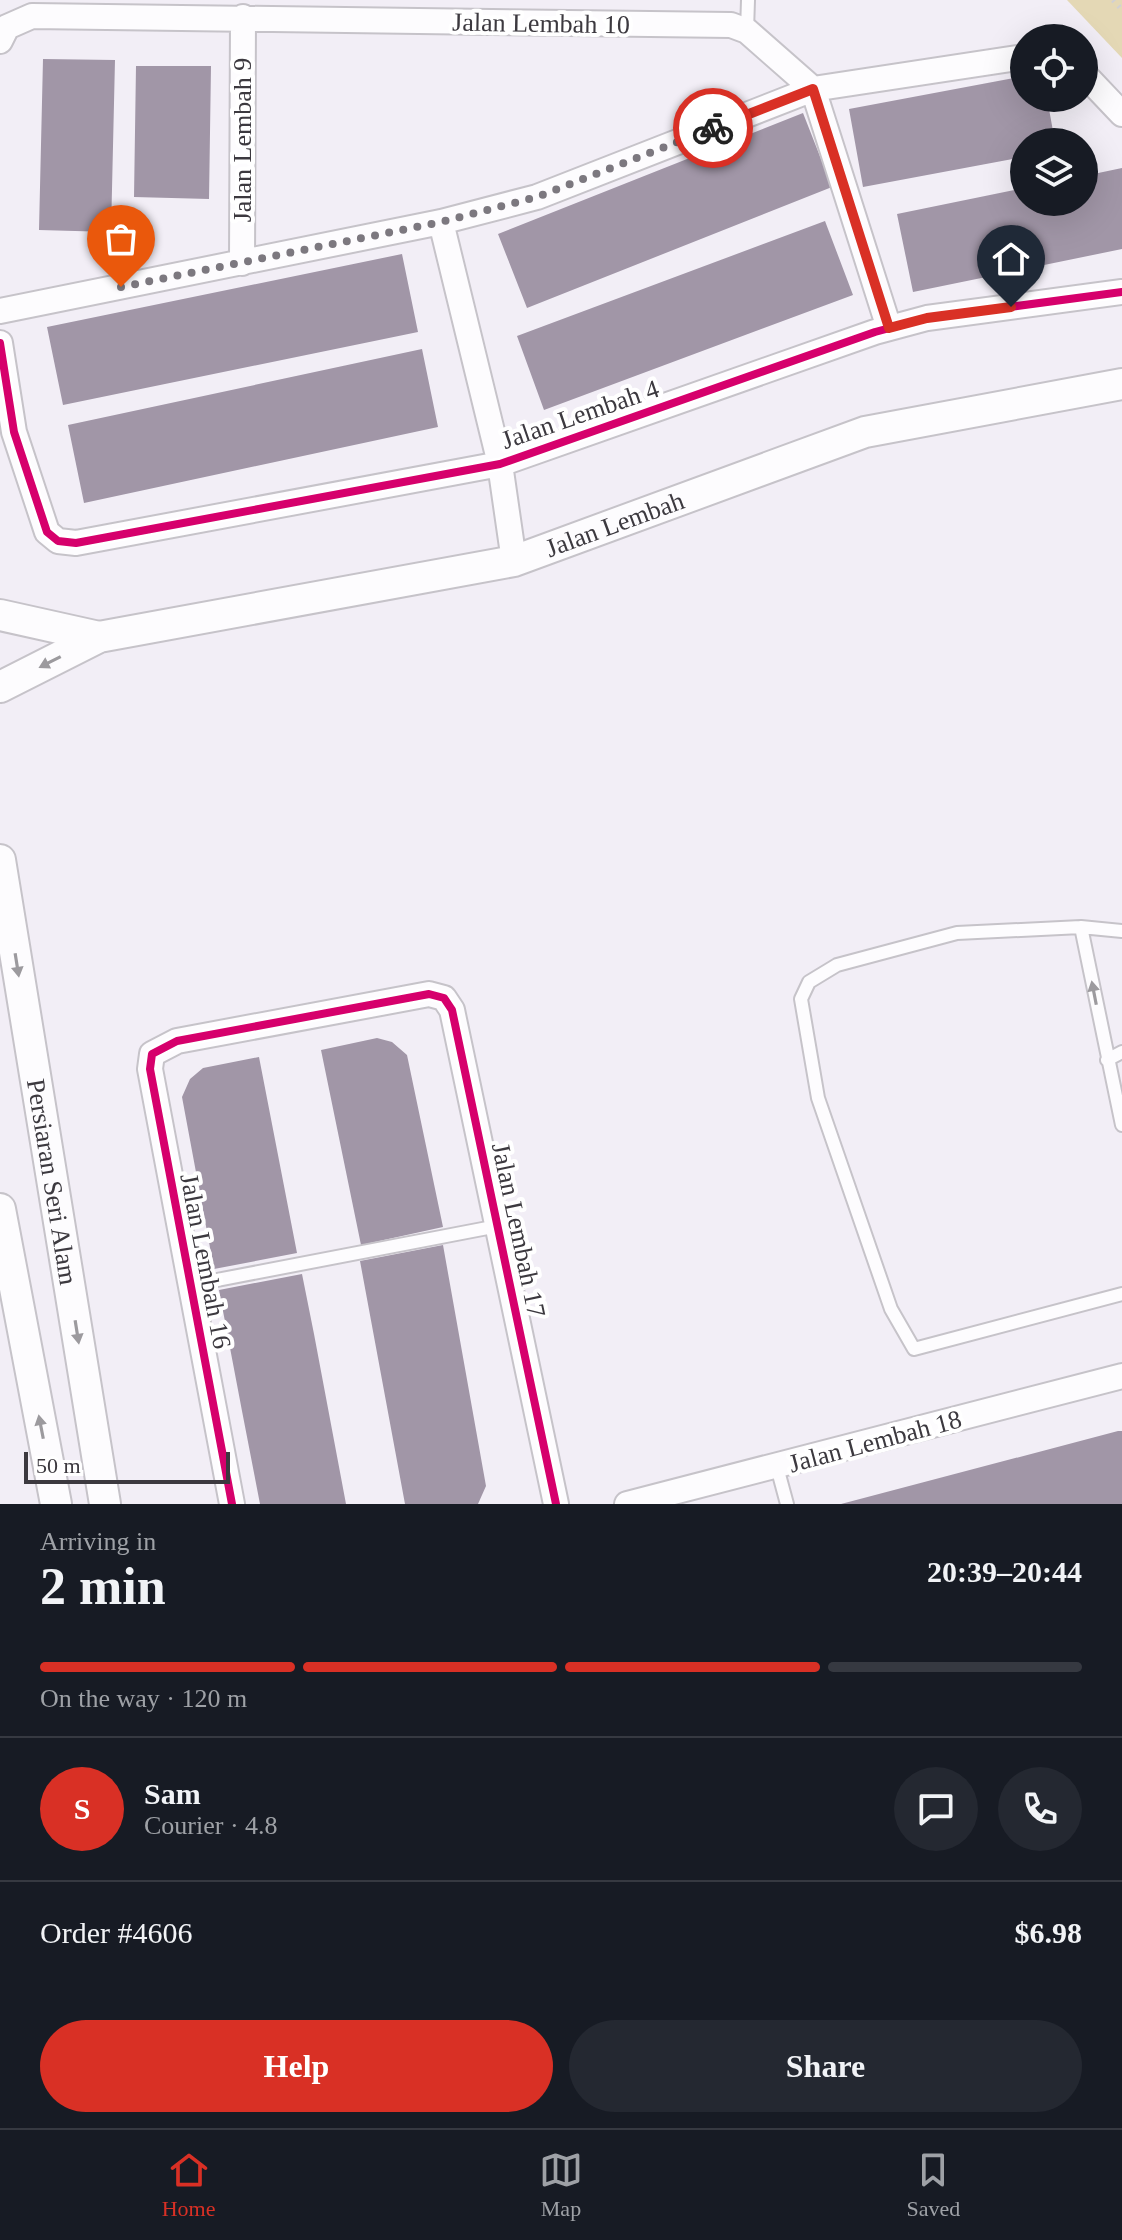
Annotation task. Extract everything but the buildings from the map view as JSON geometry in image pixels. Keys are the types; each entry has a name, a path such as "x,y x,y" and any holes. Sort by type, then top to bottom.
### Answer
{"street":[{"name":"Jalan Lembah 10","path":"4,34 32,16 243,17 394,11 731,25 747,31"},
{"name":"Jalan Lembah 9","path":"242,263 243,17"},
{"path":"747,31 813,89 889,328"},
{"path":"0,311 441,222 537,197 813,89 1010,59"},
{"path":"1098,89 1122,114"},
{"path":"441,222 500,464 514,561"},
{"name":"Jalan Lembah 4","path":"0,343 14,432 47,532 58,541 76,543 500,464 889,328 927,318 1122,292"},
{"name":"Jalan Lembah","path":"0,687 99,637 514,561 865,432 1122,384"},
{"name":"Jalan Lembah","path":"0,615 99,637"},
{"name":"Persiaran Seri Alam","path":"0,860 105,1504"},
{"name":"Jalan Lembah 17","path":"412,997 436,995 444,998 452,1010 556,1504"},
{"name":"Jalan Lembah 16","path":"232,1504 150,1069 152,1054 158,1048 177,1041 412,997"},
{"name":"Persiaran Seri Alam","path":"0,1209 56,1504"},
{"name":"Jalan Lembah 18","path":"627,1504 1122,1376"}],"lane":[{"path":"747,31 748,0"},
{"path":"1122,931 1081,927 957,933 837,965 809,982 801,999 818,1098 891,1309 914,1349 1122,1294"},
{"path":"1081,927 1122,1125"},
{"path":"1107,1060 1122,1052"},
{"path":"191,1285 498,1226"},
{"path":"777,1467 787,1504"}],"path":[{"path":"1113,0 1122,10"}],"shaded area":[{"path":"1067,0 1122,0 1122,58 1098,33 1098,24 1090,24"}],"cycle path":[{"path":"0,343 14,432 47,532 58,541 76,543 500,464 875,332 927,318 1122,292"},
{"path":"232,1504 150,1069 152,1054 177,1041 429,994 444,998 452,1010 556,1504"}],"way so far":[{"path":"121,287 441,222 537,197 713,128"}],"route":[{"path":"713,128 813,89 889,328 927,318 1011,307"}]}
